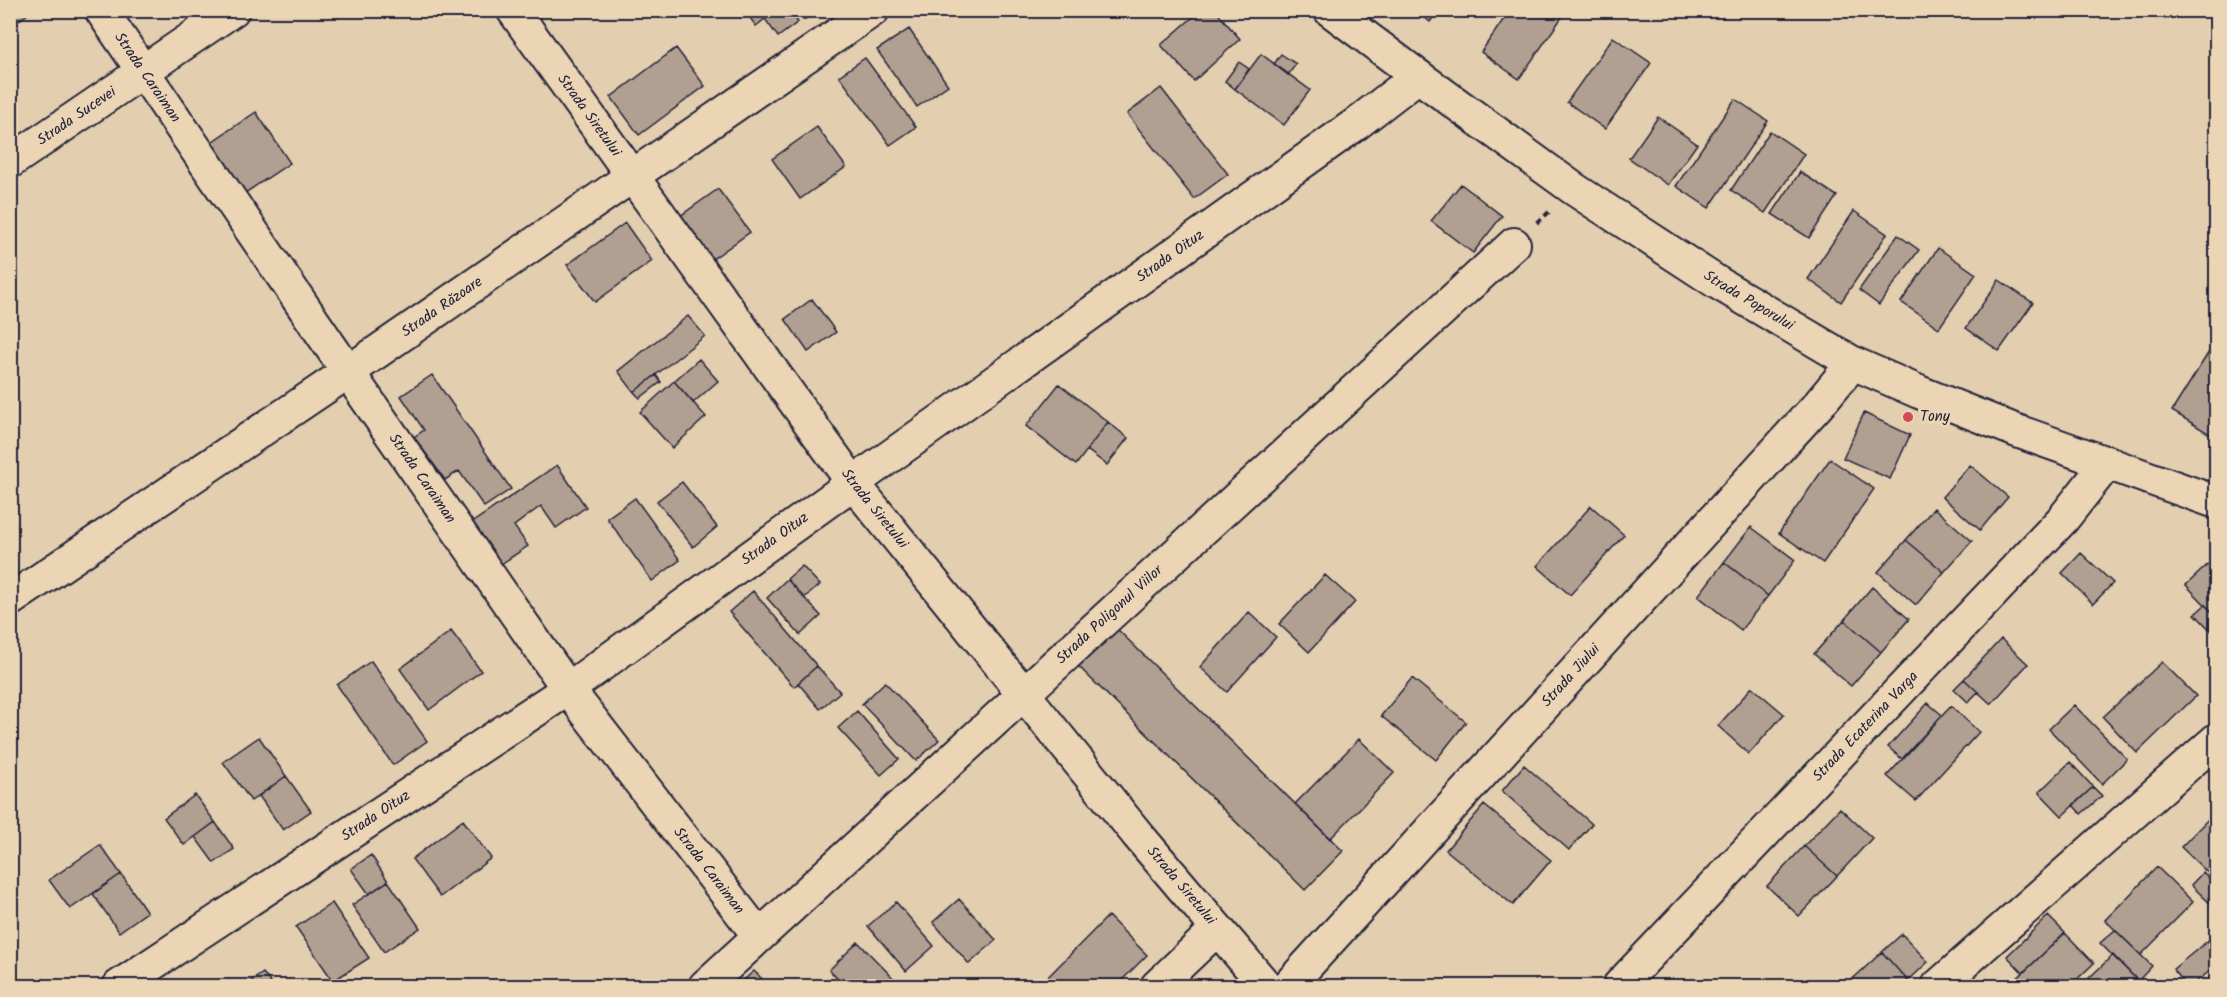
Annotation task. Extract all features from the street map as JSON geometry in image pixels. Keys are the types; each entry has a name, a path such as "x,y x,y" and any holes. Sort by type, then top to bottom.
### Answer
{"street":[{"name":"Strada Caraiman","path":"101,10 568,689 759,936"},
{"name":"Strada Sucevei","path":"10,162 233,10"},
{"name":"Strada Siretului","path":"513,10 854,483 1023,694 1266,987"},
{"name":"Strada Răzoare","path":"10,600 348,372 873,10"},
{"name":"Strada Poporului","path":"1330,10 1574,189 1718,283 1853,363 1919,392 2017,430 2217,502"},
{"name":"Strada Oituz","path":"119,987 568,689 1347,131 1418,76"},
{"name":"Strada Poligonul Viilor","path":"705,987 1514,244"},
{"name":"Strada Jiului","path":"1287,987 1819,404 1853,363"},
{"name":"Strada Ecaterina Varga","path":"1619,987 2063,519 2108,462"},
{"path":"1938,987 2217,740"},
{"path":"1157,987 1217,930"}],"path":[{"path":"1514,244 1574,189"}],"building":[{"path":"10,10 33,10 10,27"},
{"path":"744,10 776,10 756,26"},
{"path":"776,10 789,10 798,22 778,37 765,19"},
{"path":"797,10 817,10 804,20"},
{"path":"1201,10 1215,10 1240,39 1194,81 1161,45"},
{"path":"1416,10 1439,10 1430,22"},
{"path":"1510,10 1567,10 1519,79 1481,52"},
{"path":"909,29 948,85 917,107 877,50"},
{"path":"1613,37 1651,63 1605,129 1567,102"},
{"path":"676,48 705,86 639,135 611,97"},
{"path":"1261,54 1310,90 1284,125 1235,89"},
{"path":"1281,54 1296,64 1288,75 1274,64"},
{"path":"865,58 916,127 890,145 839,76"},
{"path":"1239,62 1249,69 1235,89 1225,81"},
{"path":"1161,88 1228,174 1194,199 1127,114"},
{"path":"1735,99 1768,121 1709,208 1676,186"},
{"path":"256,112 290,163 239,197 204,147"},
{"path":"1658,117 1697,144 1668,185 1629,158"},
{"path":"817,127 846,167 800,199 772,159"},
{"path":"1770,131 1804,154 1765,213 1731,190"},
{"path":"1800,172 1837,196 1809,238 1772,214"},
{"path":"1461,184 1502,216 1473,253 1431,221"},
{"path":"718,189 750,232 707,263 676,219"},
{"path":"1854,211 1887,234 1841,302 1808,279"},
{"path":"625,223 652,261 595,302 567,265"},
{"path":"1898,235 1919,250 1879,305 1859,290"},
{"path":"1938,248 1976,274 1939,328 1901,302"},
{"path":"1999,280 2033,303 1999,351 1966,328"},
{"path":"812,299 836,332 808,352 785,319"},
{"path":"688,316 705,336 634,392 618,371"},
{"path":"2212,347 2216,349 2216,438 2172,411"},
{"path":"699,359 718,381 693,403 674,381"},
{"path":"432,375 511,489 484,507 459,471 445,480 414,437 424,430 401,396"},
{"path":"656,375 661,382 640,398 634,392"},
{"path":"674,381 706,417 672,448 640,412"},
{"path":"1059,384 1108,422 1076,465 1026,426"},
{"path":"1864,413 1910,435 1890,479 1843,458"},
{"path":"1108,422 1128,438 1107,465 1087,450"},
{"path":"1830,459 1874,489 1823,563 1779,533"},
{"path":"557,465 586,507 556,528 541,506 514,526 528,546 501,564 473,522"},
{"path":"1970,465 2008,497 1980,530 1942,497"},
{"path":"682,482 717,527 693,547 657,501"},
{"path":"635,498 680,560 652,581 607,518"},
{"path":"1591,506 1624,535 1570,595 1537,566"},
{"path":"1934,508 1972,541 1944,572 1906,540"},
{"path":"1751,527 1795,560 1768,596 1724,562"},
{"path":"1906,540 1944,572 1916,605 1878,572"},
{"path":"2081,553 2113,583 2093,604 2062,573"},
{"path":"2216,557 2216,616 2186,585"},
{"path":"1724,562 1768,596 1741,630 1698,596"},
{"path":"802,566 820,585 804,598 787,579"},
{"path":"1325,575 1355,602 1309,652 1279,624"},
{"path":"787,579 821,616 800,635 767,598"},
{"path":"1872,587 1909,619 1881,652 1844,620"},
{"path":"753,591 817,666 794,687 729,612"},
{"path":"2205,605 2216,616 2216,636 2195,614"},
{"path":"1249,612 1276,637 1227,692 1200,667"},
{"path":"1844,620 1881,652 1851,686 1814,654"},
{"path":"1111,623 1343,851 1305,890 1073,661"},
{"path":"451,631 481,671 429,710 400,669"},
{"path":"2001,639 2028,664 1991,704 1964,679"},
{"path":"371,661 427,741 393,765 337,685"},
{"path":"2162,662 2196,696 2137,753 2103,717"},
{"path":"817,666 840,692 820,709 798,683"},
{"path":"1412,678 1466,722 1436,760 1381,716"},
{"path":"1964,679 1978,692 1968,702 1954,689"},
{"path":"885,682 939,740 916,761 862,704"},
{"path":"1752,687 1784,714 1749,754 1718,726"},
{"path":"1928,703 1942,715 1902,759 1888,747"},
{"path":"2074,705 2127,759 2102,784 2049,729"},
{"path":"1951,706 1979,732 1916,801 1887,776"},
{"path":"857,711 899,759 881,775 838,728"},
{"path":"259,737 286,776 251,801 223,762"},
{"path":"1359,739 1394,773 1330,839 1295,804"},
{"path":"2070,762 2093,787 2062,816 2039,792"},
{"path":"1524,765 1592,824 1569,850 1502,791"},
{"path":"286,776 311,811 283,830 259,796"},
{"path":"2093,787 2102,796 2081,814 2073,805"},
{"path":"195,795 215,822 184,845 164,818"},
{"path":"1484,805 1551,860 1513,905 1446,850"},
{"path":"1840,808 1872,838 1837,876 1804,846"},
{"path":"2216,811 2216,877 2214,879 2181,847"},
{"path":"463,820 491,858 440,897 412,859"},
{"path":"215,822 234,849 214,863 195,837"},
{"path":"100,845 121,874 70,909 49,880"},
{"path":"1804,846 1837,876 1799,916 1767,886"},
{"path":"371,855 388,881 369,894 351,869"},
{"path":"2157,867 2193,902 2141,955 2105,920"},
{"path":"2203,872 2216,885 2216,909 2191,885"},
{"path":"121,874 147,912 119,932 93,894"},
{"path":"388,881 420,928 384,952 352,905"},
{"path":"959,899 996,940 969,964 933,922"},
{"path":"896,902 934,946 906,971 868,926"},
{"path":"332,903 369,958 333,981 296,927"},
{"path":"1108,916 1147,955 1116,986 1039,986"},
{"path":"2048,916 2065,933 2023,973 2007,956"},
{"path":"2115,930 2152,966 2138,981 2100,943"},
{"path":"2065,933 2094,963 2070,986 2009,986"},
{"path":"1902,934 1928,962 1908,981 1882,952"},
{"path":"2210,939 2216,947 2216,966 2191,986 2187,986 2173,969"},
{"path":"858,942 901,986 845,986 829,970"},
{"path":"1882,952 1908,981 1902,986 1845,986"},
{"path":"2113,955 2138,981 2132,986 2093,986 2087,980"},
{"path":"754,971 769,986 753,986 745,979"},
{"path":"263,973 273,986 244,986"}],"place":[{"name":"Tony","path":"1908,417"}]}
